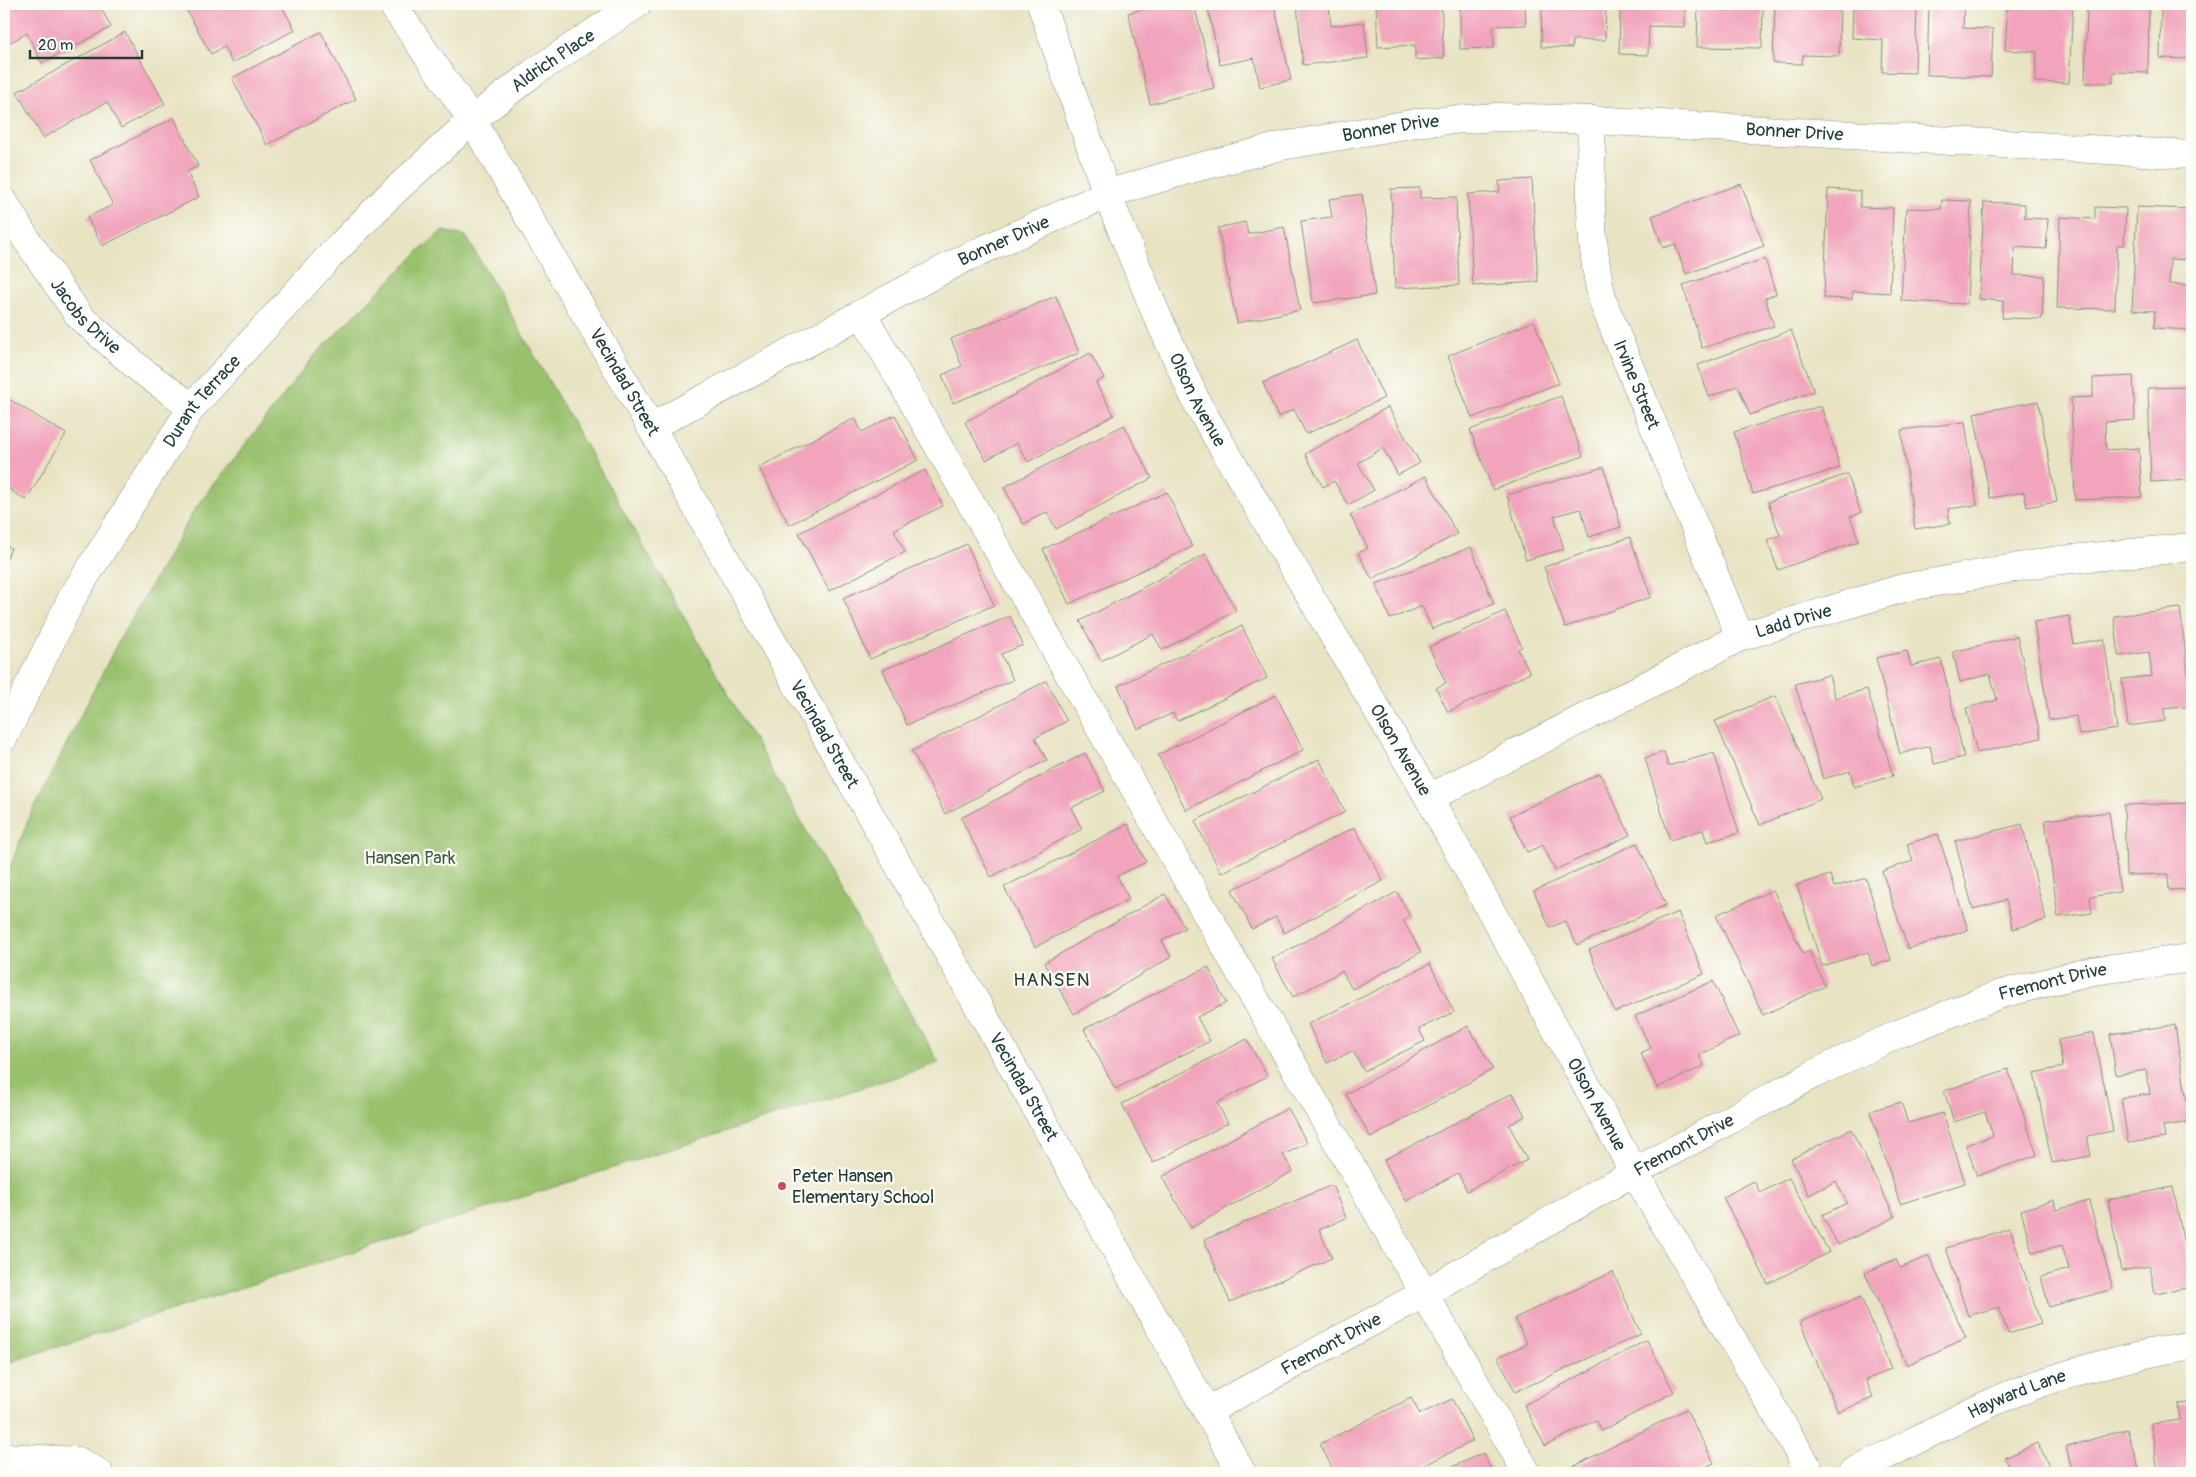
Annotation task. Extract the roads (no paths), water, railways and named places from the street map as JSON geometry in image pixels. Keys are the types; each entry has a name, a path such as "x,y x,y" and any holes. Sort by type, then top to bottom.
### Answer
{"street":[{"name":"Vecindad Street","path":"392,4 472,120 651,427 1242,1473"},
{"name":"Aldrich Place","path":"472,120 533,74 637,4"},
{"name":"Olson Avenue","path":"1041,4 1107,194 1155,311 1198,405 1429,798 1634,1172 1811,1473"},
{"name":"Bonner Drive","path":"651,427 962,259 1107,194 1187,170 1282,146 1422,122 1497,117 1592,120 2192,155"},
{"name":"Durant Terrace","path":"4,737 73,596 192,407 342,244 388,197 472,120"},
{"name":"Irvine Street","path":"1592,120 1589,194 1595,269 1603,302 1740,637"},
{"name":"Jacobs Drive","path":"4,202 24,236 80,317 142,371 192,407"},
{"path":"862,313 1527,1473"},
{"name":"Ladd Drive","path":"1429,798 1740,637 1903,588 2052,561 2192,547"},
{"name":"Fremont Drive","path":"1206,1411 1425,1293 1634,1172 1814,1074 1900,1033 2001,994 2092,971 2192,958"},
{"name":"Hayward Lane","path":"1851,1473 1992,1402 2052,1379 2136,1355 2192,1345"},
{"path":"17,1463 78,1461 99,1473"}],"place":[{"name":"Peter Hansen Elementary School","path":"782,1186"}],"district":[{"name":"HANSEN","path":"1052,979"}],"park label":[{"name":"Hansen Park","path":"410,858"}]}
